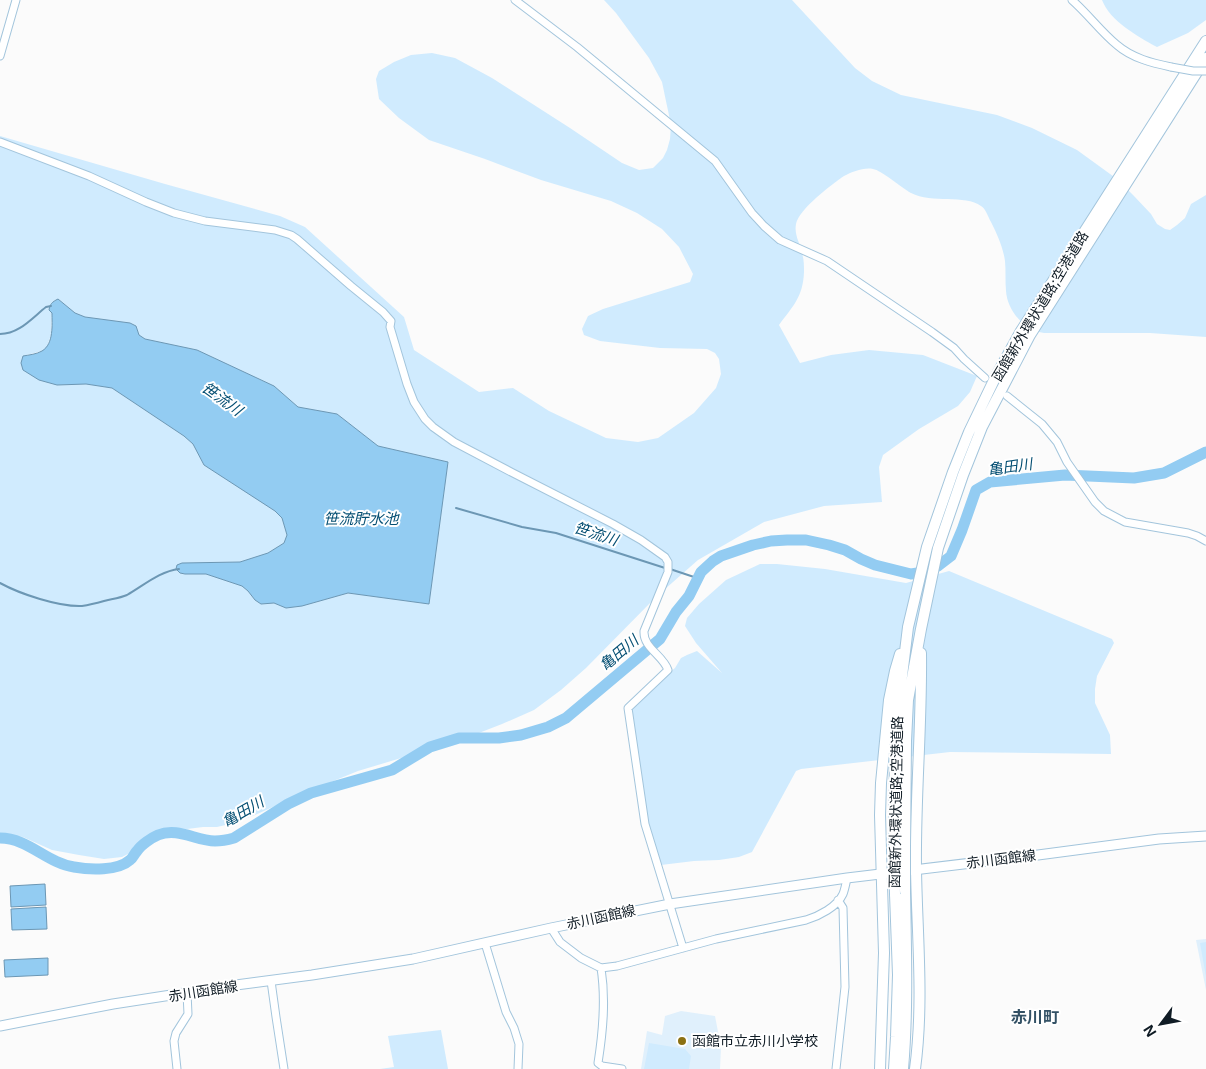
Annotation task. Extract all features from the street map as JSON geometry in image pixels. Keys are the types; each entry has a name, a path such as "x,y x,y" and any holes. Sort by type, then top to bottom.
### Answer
{"highway":[{"name":"函館新外環状道路;空港道路","path":"894,1069 898,976 894,855 895,744 908,627 926,547 969,432 995,378 1021,331 1206,41"},
{"name":"函館新外環状道路;空港道路","path":"903,1069 907,978 905,850 908,700 938,548 982,427 1030,335 1206,58"},
{"path":"880,1069 884,953 880,815 881,783 889,700 908,627"},
{"path":"915,1069 919,1028 920,983 916,820 921,629"}],"main road":[{"name":"赤川函館線","path":"0,1026 113,1004 413,960 551,928 670,904 916,869 1159,839 1206,836"}],"street":[{"path":"0,56 16,0"},
{"path":"515,0 577,46 711,157 742,201 764,226 780,240 827,261 868,288 954,348 985,378"},
{"path":"1072,0 1116,45 1130,54 1146,61 1171,67 1206,71"},
{"path":"0,142 89,176 174,213 205,221 275,230 291,235 383,312 391,321 390,327 414,402 425,419 433,427 454,442 613,524 665,557 668,562 668,569 644,635 647,643 666,664 668,670 628,708 645,824 683,948"},
{"path":"1007,396 1042,424 1095,502 1104,511 1125,522 1188,533 1206,541"},
{"path":"551,928 560,942 581,958 601,968 617,966 735,935 806,920 825,912 843,895 847,878"},
{"path":"836,1069 845,987 843,908 838,900"},
{"path":"485,943 506,1012 519,1044 518,1069"},
{"path":"601,968 604,998 602,1036 598,1063 602,1066 622,1069"},
{"path":"271,981 284,1069"},
{"path":"177,1069 174,1040 176,1033 188,1014 187,993"}],"shaded area":[{"path":"604,0 792,0 855,68 872,81 901,95 997,115 1032,128 1077,150 1117,179 1151,214 1157,224 1165,229 1170,230 1177,225 1185,218 1191,204 1206,195 1206,337 1150,333 1044,333 1033,330 1017,317 1008,302 1003,251 983,207 966,200 919,196 911,193 877,170 862,169 851,173 838,180 816,198 803,211 796,224 796,235 804,260 802,288 793,306 779,325 800,363 831,355 869,350 923,355 977,376 970,392 958,406 919,429 883,455 879,467 882,502 824,506 764,522 698,560 656,597 586,668 534,710 461,740 358,771 234,823 217,827 179,830 122,857 104,859 52,850 23,837 0,834 0,136 280,216 305,227 404,317 414,350 479,392 513,388 549,411 606,438 638,442 658,438 694,413 716,388 721,374 719,359 715,353 707,349 660,348 600,341 584,335 582,329 588,316 603,309 690,282 693,274 679,247 662,229 637,213 611,201 541,180 429,140 399,118 379,99 376,79 379,71 411,55 432,53 455,58 492,78 622,163 639,170 653,168 663,158 670,139 671,125 662,82 649,58 616,13","holes":["58,299 75,313 85,317 130,323 136,326 139,335 145,339 197,350 274,386 298,407 337,414 378,446 448,462 429,604 348,593 302,606 286,608 274,603 261,604 242,586 206,574 180,573 182,563 240,562 268,553 284,543 287,535 282,518 276,511 204,465 193,444 184,436 112,388 86,384 57,385 23,356 42,351 47,347 51,335 52,313"]},
{"path":"1102,0 1206,0 1206,20 1188,33 1157,47 1133,33 1118,21 1111,15"},
{"path":"760,564 825,569 906,583 949,571 1112,639 1114,643 1097,676 1095,689 1095,703 1110,735 1111,754 950,752 801,769 796,771 752,852 739,857 719,860 661,865 648,825 632,709 675,668 681,658 697,651 722,673 696,643 685,626 687,618 699,604 726,580"},
{"path":"1206,939 1206,990 1196,940"},
{"path":"1206,942 1206,977 1200,943"},
{"name":"函館市立赤川小学校","path":"681,1011 715,1016 721,1047 720,1069 641,1069 647,1031 662,1035 665,1016"},
{"path":"441,1030 448,1069 380,1069 394,1067 388,1036"},
{"path":"649,1043 685,1049 691,1056 689,1069 644,1069"}],"water":[{"name":"笹流貯水池","path":"58,299 75,313 85,317 130,323 136,326 139,335 145,339 197,350 274,386 298,407 337,414 378,446 448,462 429,604 348,593 302,606 286,608 274,603 261,604 242,586 206,574 180,573 176,569 177,565 182,563 240,562 268,553 284,543 287,535 282,518 275,511 204,465 193,444 184,436 112,388 86,384 57,385 39,380 23,370 21,363 23,356 40,352 49,344 52,333 52,313 49,308"},
{"path":"45,884 46,905 11,907 10,886"},
{"path":"46,907 47,929 12,930 11,909"},
{"path":"48,958 48,975 5,977 4,960"}],"waterway":[{"name":"笹流川","path":"0,334 19,328 46,307 51,306"},
{"name":"亀田川","path":"0,838 20,842 64,865 96,869 111,868 125,864 146,842 165,833 180,833 215,841 234,838 288,804 311,793 392,770 430,747 459,738 499,738 521,735 548,727 566,718 660,639 676,612 689,596 701,572 721,556 771,541 806,540 845,550 875,565 911,574 924,572 938,566 951,556 976,490 990,482 1065,475 1134,478 1164,473 1206,452"},
{"name":"笹流川","path":"456,508 522,527 556,533 665,568"},
{"path":"0,583 40,599 82,606 127,595 158,576 179,569"},
{"name":"笹流川","path":"670,569 697,578"}],"place":[{"name":"函館市立赤川小学校","path":"682,1041"}],"district":[{"name":"赤川町","path":"1035,1017"}]}
